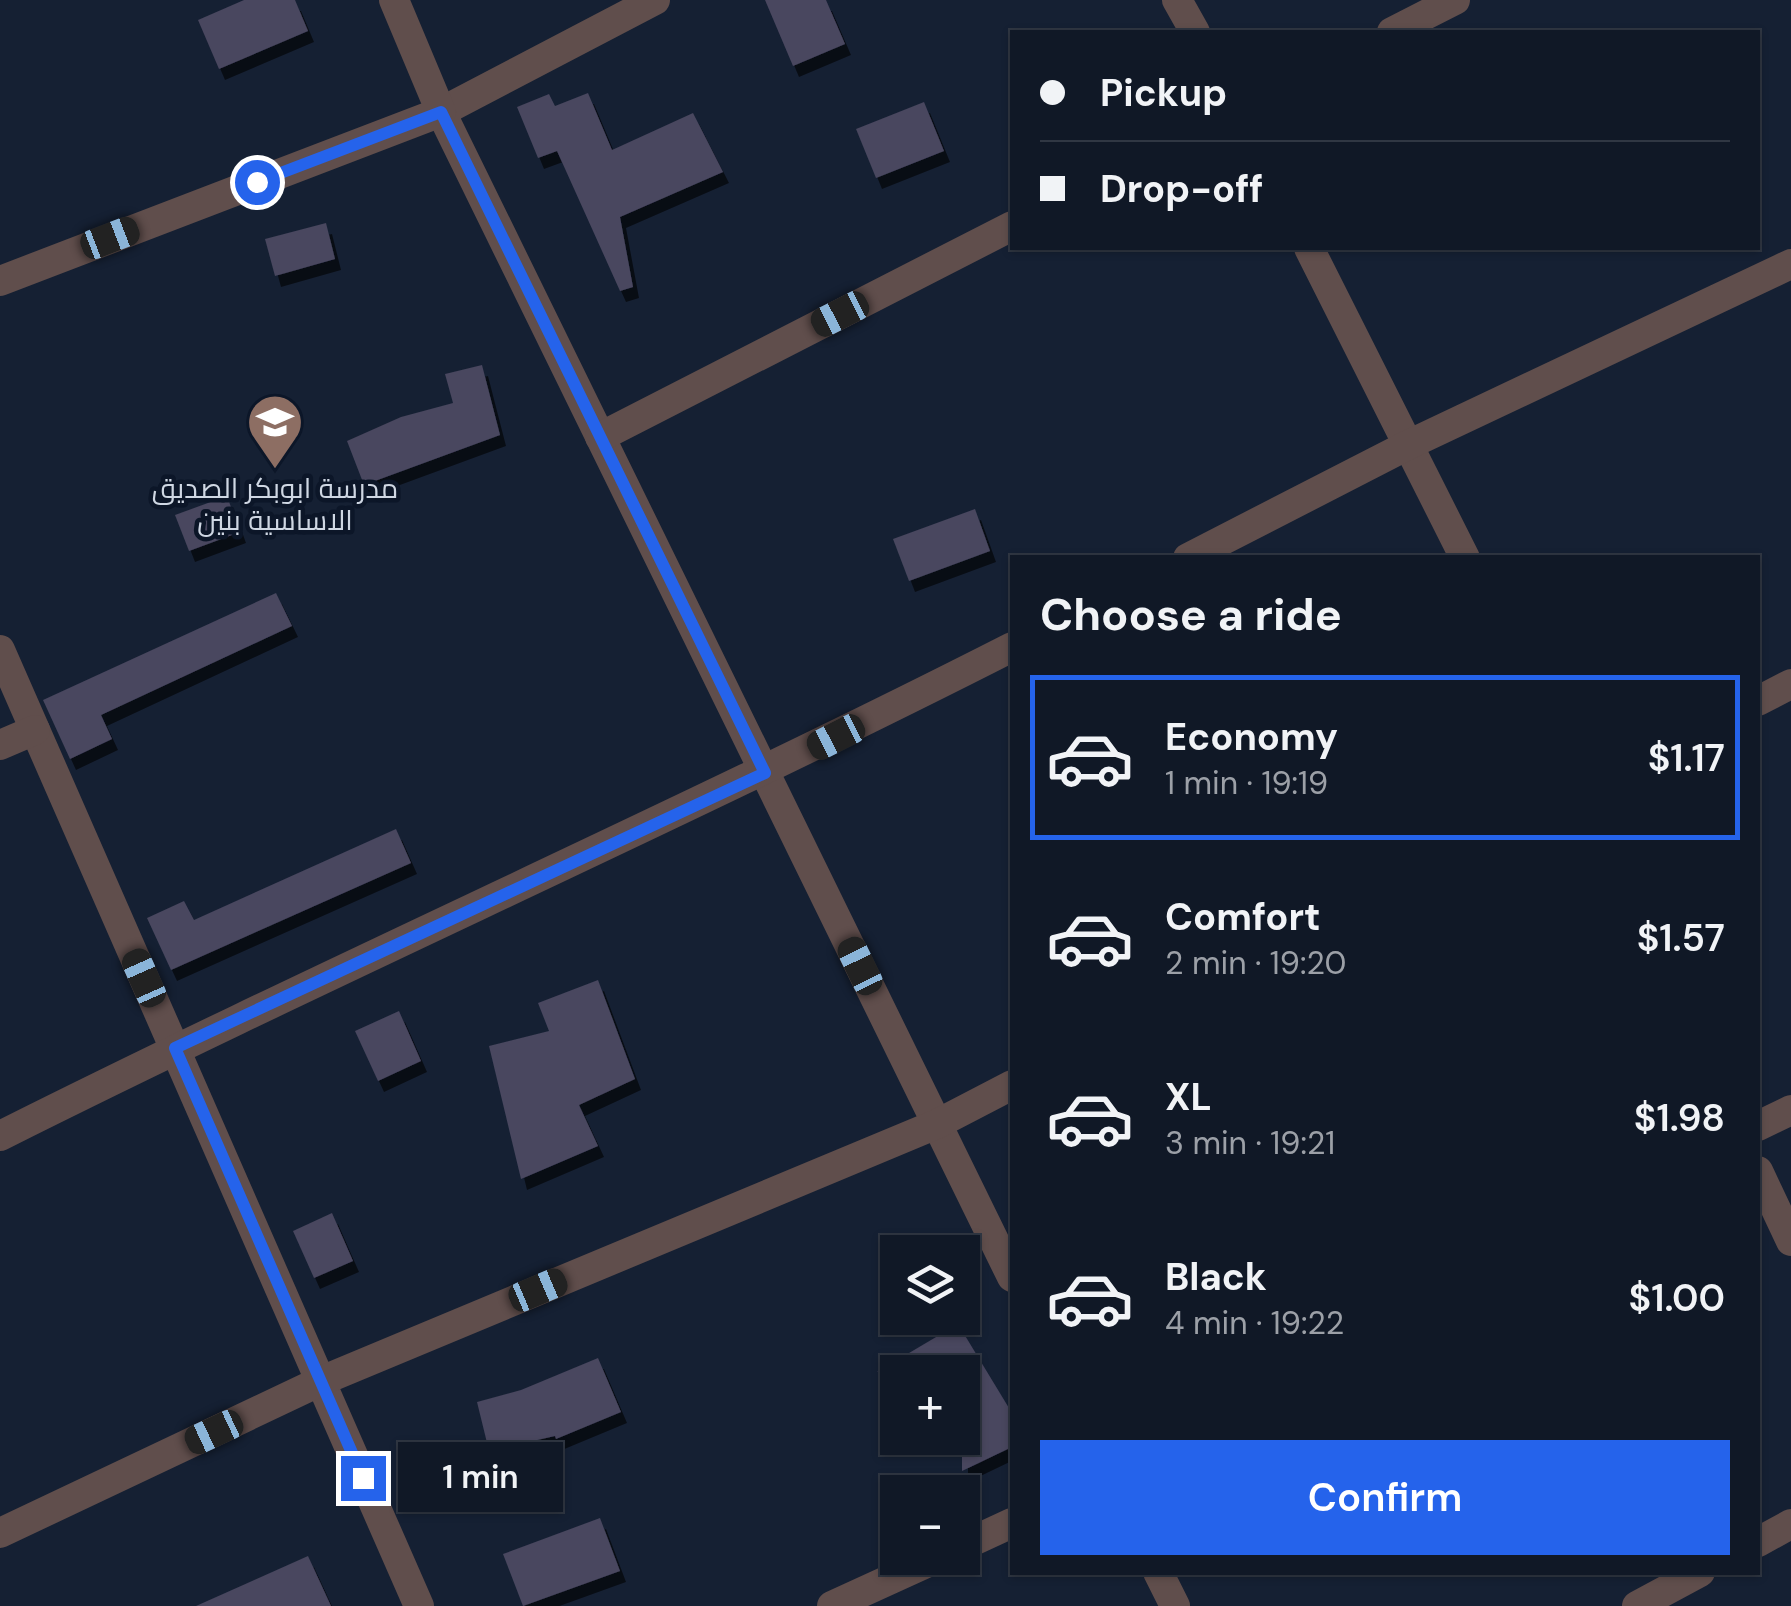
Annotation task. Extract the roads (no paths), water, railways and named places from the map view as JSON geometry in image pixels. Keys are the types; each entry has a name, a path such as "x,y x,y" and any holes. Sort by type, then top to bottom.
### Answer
{"street":[{"path":"394,0 441,112 1010,1273"},
{"path":"0,281 441,112 655,0"},
{"path":"1177,0 1194,30"},
{"path":"1396,30 1455,0"},
{"path":"600,437 1010,227"},
{"path":"1310,250 1464,555"},
{"path":"1194,555 1410,444 1791,264"},
{"path":"0,1136 175,1048 765,773 1010,648"},
{"path":"0,650 419,1606"},
{"path":"1760,700 1791,684"},
{"path":"0,744 35,730"},
{"path":"0,1534 321,1381 937,1124 1010,1086"},
{"path":"1760,1125 1791,1110"},
{"path":"1760,1175 1791,1241"},
{"path":"980,1538 1010,1524"},
{"path":"1760,1541 1791,1524"},
{"path":"832,1606 900,1575"},
{"path":"1160,1575 1175,1606"},
{"path":"1637,1606 1694,1575"}],"place":[{"name":"مدرسة ابوبكر الصديق الاساسية بنين","path":"275,471"}]}
